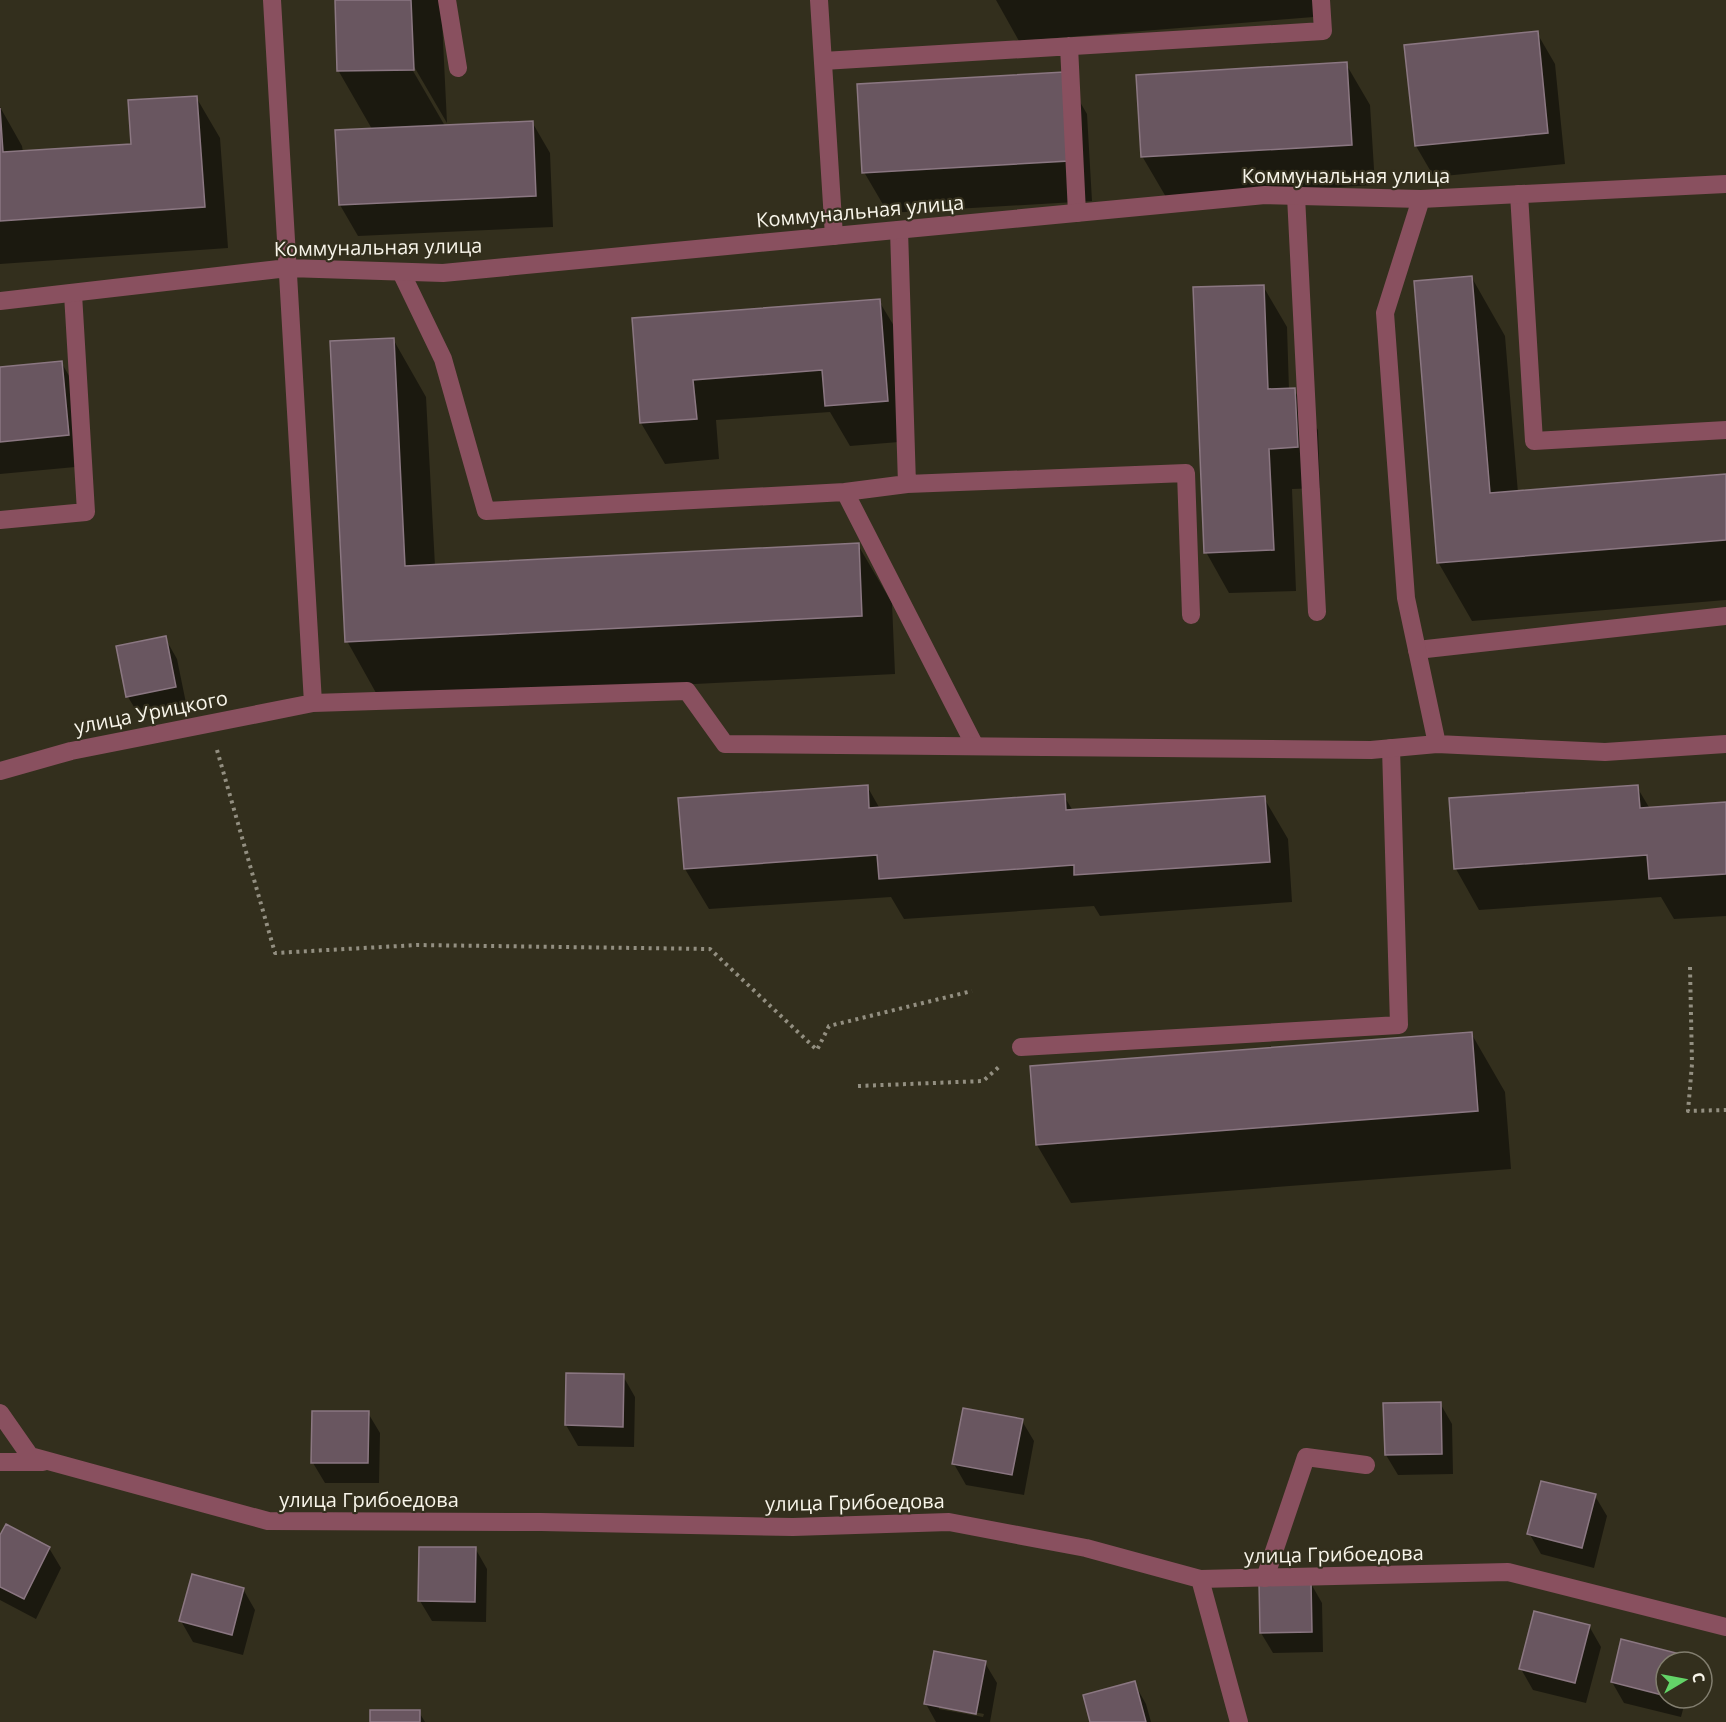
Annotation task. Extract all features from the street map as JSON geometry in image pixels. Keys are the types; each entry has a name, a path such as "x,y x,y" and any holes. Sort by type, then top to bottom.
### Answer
{"street":[{"path":"272,0 313,703"},
{"path":"447,0 458,68"},
{"path":"819,0 834,236"},
{"path":"823,61 1323,31 1321,0"},
{"path":"1069,46 1077,213"},
{"name":"Коммунальная улица","path":"0,301 288,268 443,273 1265,195 1421,199 1726,184"},
{"path":"1519,194 1534,441 1726,430"},
{"path":"1296,196 1317,612"},
{"path":"1421,199 1385,313 1406,598 1437,744"},
{"path":"899,230 907,484"},
{"path":"401,272 444,359 486,511 845,492 907,484 1186,473 1191,615"},
{"path":"0,519 86,512 73,294"},
{"path":"845,492 975,746 1371,750 1437,744 1605,752 1726,744"},
{"path":"1417,650 1726,616"},
{"name":"улица Урицкого","path":"0,771 71,751 313,703 687,691 725,744 975,746"},
{"path":"1022,1047 1400,1025 1391,748"},
{"name":"улица Грибоедова","path":"0,1413 30,1456 268,1521 541,1522 793,1527 949,1522 1086,1548 1200,1579 1508,1572 1726,1627"},
{"path":"1265,1578 1306,1457 1366,1465"},
{"name":"улица Грибоедова","path":"0,1462 51,1462"},
{"path":"1200,1579 1239,1722"}],"path":[{"path":"209,723 275,953 417,945 710,949 817,1050 829,1026 972,991"},
{"path":"1690,967 1692,1064 1688,1111 1726,1110"},
{"path":"858,1086 983,1081 1022,1047"}],"building":[{"path":"335,0 411,0 414,70 337,71"},
{"path":"1538,31 1548,133 1415,146 1404,45"},
{"path":"1347,62 1352,145 1141,157 1136,75"},
{"path":"1064,72 1069,161 862,173 857,84"},
{"path":"197,96 205,207 0,221 0,108 3,152 131,144 128,100"},
{"path":"533,121 536,196 339,205 335,130"},
{"path":"1472,276 1490,493 1726,474 1726,540 1437,563 1414,281"},
{"path":"1264,285 1268,389 1295,388 1298,447 1269,449 1274,550 1204,553 1193,287"},
{"path":"880,299 888,401 825,406 822,370 693,380 697,419 640,423 632,318"},
{"path":"394,338 405,566 859,543 862,616 345,642 330,341"},
{"path":"62,361 69,435 0,442 0,367"},
{"path":"166,636 176,687 126,697 116,646"},
{"path":"868,785 869,808 1065,794 1066,810 1265,796 1270,862 1074,875 1074,865 879,879 877,855 684,869 678,798"},
{"path":"1638,785 1640,808 1726,802 1726,874 1649,879 1647,855 1454,869 1449,798"},
{"path":"1472,1032 1478,1111 1036,1145 1030,1066"},
{"path":"566,1373 624,1374 623,1427 565,1425"},
{"path":"1441,1402 1442,1454 1385,1455 1383,1403"},
{"path":"963,1408 1023,1419 1012,1475 952,1464"},
{"path":"312,1411 369,1411 368,1463 311,1463"},
{"path":"1541,1481 1596,1494 1582,1548 1527,1534"},
{"path":"6,1524 50,1547 24,1599 0,1587 0,1535"},
{"path":"419,1547 476,1547 475,1602 418,1601"},
{"path":"192,1574 244,1588 232,1635 179,1621"},
{"path":"1311,1581 1312,1632 1260,1633 1259,1582"},
{"path":"1534,1611 1590,1625 1575,1683 1519,1669"},
{"path":"1621,1639 1664,1650 1654,1650 1654,1693 1611,1682"},
{"path":"934,1651 986,1661 976,1714 924,1704"},
{"path":"1135,1681 1146,1722 1090,1722 1083,1695"},
{"path":"370,1710 420,1710 420,1722 370,1722"}]}
